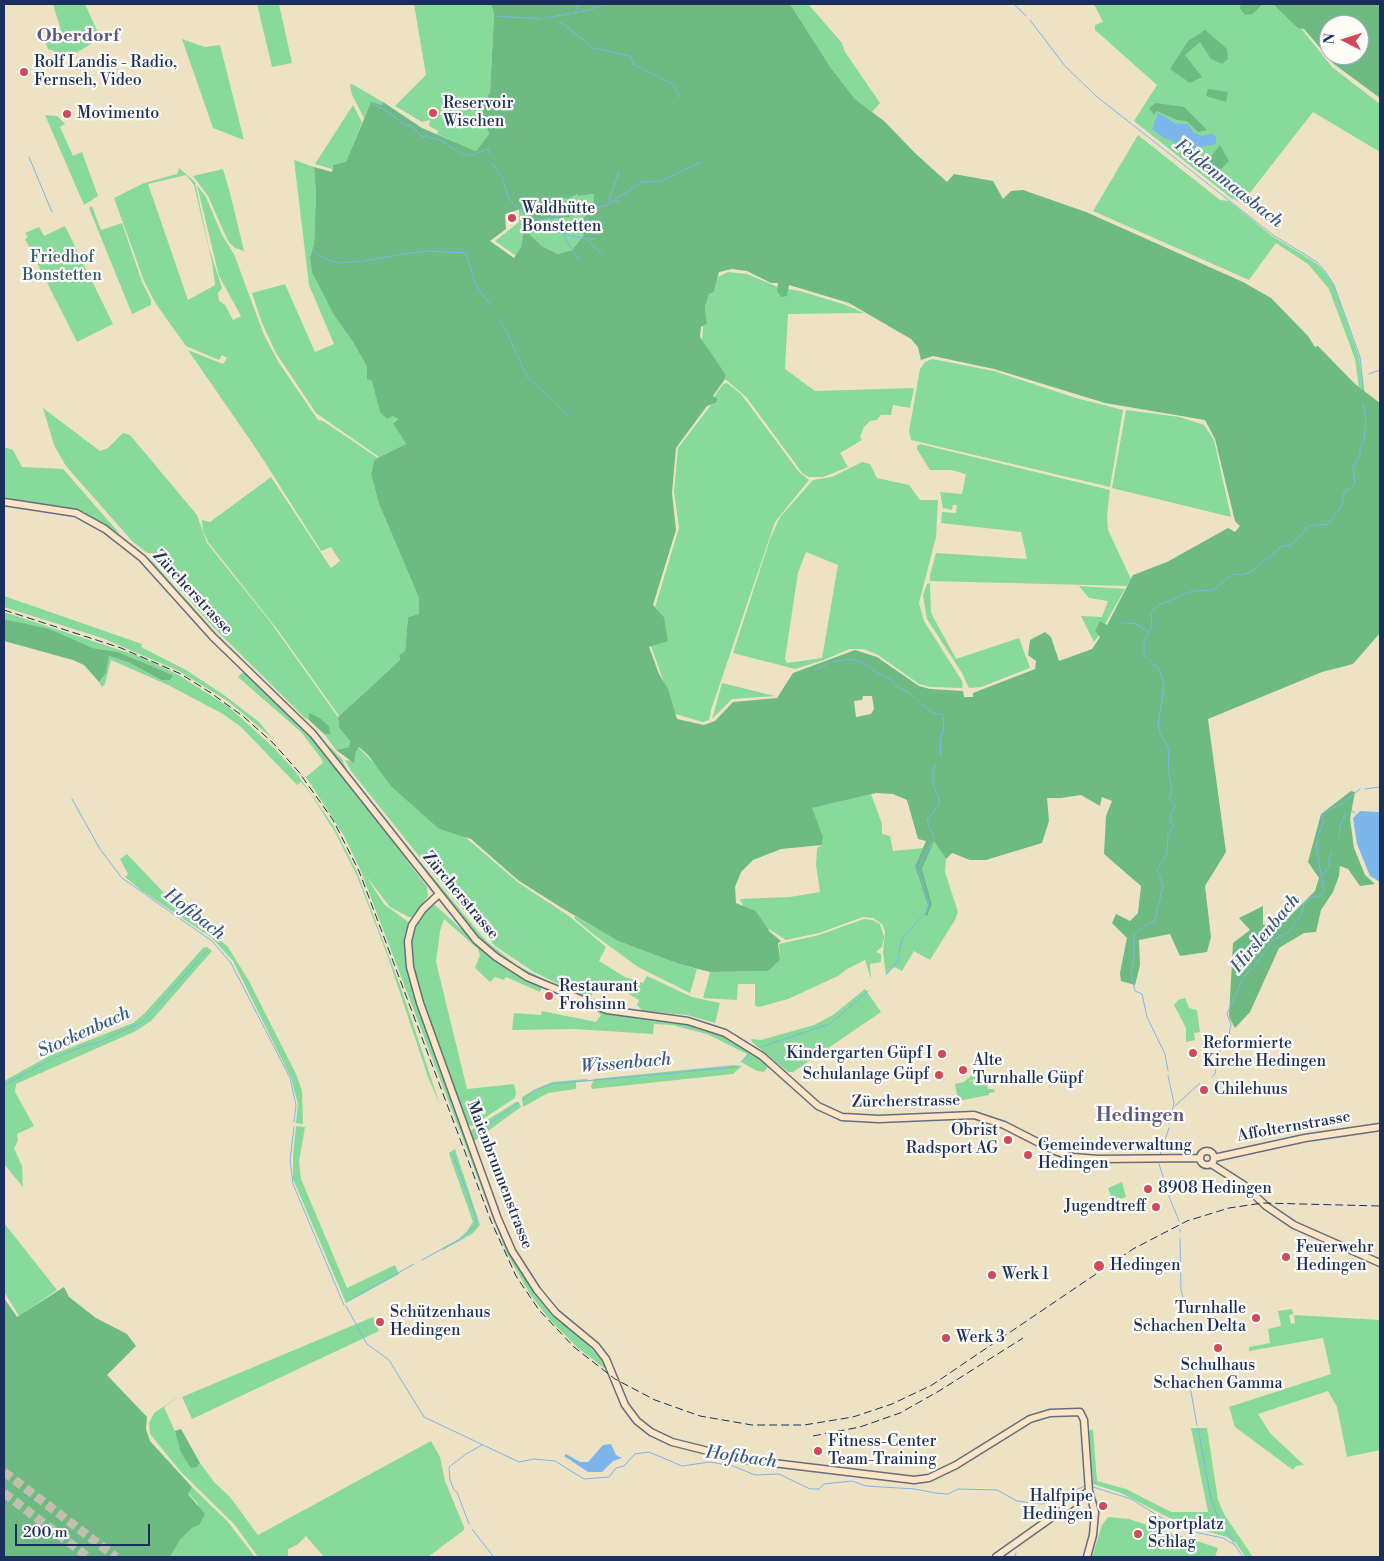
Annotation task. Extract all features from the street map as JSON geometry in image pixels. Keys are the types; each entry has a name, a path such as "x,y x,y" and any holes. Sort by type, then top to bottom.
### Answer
{"main road":[{"name":"Zürcherstrasse","path":"4,502 76,513 105,529 142,558 213,637 313,734 438,895 476,940 500,960 527,977 607,1010 631,1015 681,1019 725,1033 762,1056 806,1098 832,1114 879,1119 974,1115 1004,1125 1055,1151 1073,1157 1098,1159 1200,1158"},
{"name":"Maienbrunnenstrasse","path":"438,895 423,909 412,925 408,942 410,967 420,1003 498,1219 512,1251 537,1290 565,1323 601,1352 610,1366 625,1405 645,1428 672,1442 740,1459 914,1480 928,1478 956,1465 1030,1419 1050,1414 1080,1412 1084,1420 1089,1491"},
{"name":"Affolternstrasse","path":"1213,1161 1305,1138 1380,1127"},
{"path":"1213,1161 1203,1165 1200,1158 1201,1154 1206,1151 1212,1153 1213,1161 1244,1185 1263,1203 1294,1225 1326,1241 1380,1263"},
{"path":"996,1557 1089,1491 1095,1512 1095,1522 1087,1557"}],"green space":[{"path":"53,4 85,4 99,35 98,40 69,57 48,49 45,40 62,34"},
{"path":"257,4 279,4 292,63 272,67"},
{"path":"414,4 491,4 494,14 490,93 481,105 489,134 476,151 437,134 438,131 429,126 430,120 422,122 395,106 426,75"},
{"path":"491,4 790,4 831,68 855,99 884,121 947,182 954,174 993,181 1003,199 1011,191 1023,190 1086,212 1243,282 1271,298 1308,336 1315,347 1318,346 1355,384 1380,403 1380,633 1353,664 1322,672 1208,719 1226,852 1205,886 1211,937 1207,952 1180,956 1170,934 1139,940 1140,965 1135,985 1121,981 1120,973 1127,938 1112,923 1116,914 1130,921 1138,913 1141,886 1104,854 1106,816 1112,801 1102,797 1100,806 1081,795 1047,798 1049,821 1042,843 986,860 970,860 952,853 946,859 934,841 922,869 932,904 927,916 925,915 928,906 915,866 926,841 918,839 907,800 893,794 876,793 812,808 823,837 822,845 781,849 753,860 741,872 735,887 736,903 756,911 770,932 781,941 778,943 780,960 768,971 710,972 679,964 618,941 562,908 519,881 471,839 439,829 391,786 368,755 359,747 356,751 354,763 336,750 349,747 350,741 339,728 338,717 400,660 399,655 405,651 408,617 419,614 419,598 379,504 371,474 374,461 406,444 393,423 398,419 393,416 387,419 380,412 372,381 367,379 367,367 353,342 334,315 312,272 310,257 314,244 316,195 314,167 332,172 333,165 346,162 371,102 382,105 383,102 422,128 476,151 489,134 481,105 490,93 494,14","holes":["577,194 578,196 594,194 592,212 583,218 579,226 584,235 572,250 558,254 542,246 529,234 531,227 536,221 570,217 575,213 544,215 543,210 546,206 555,204 560,197 568,199","521,209 526,219 521,247 514,258 490,241 506,229 505,214","732,269 747,271 771,283 778,283 777,291 781,297 787,296 789,285 849,303 911,339 918,347 921,360 933,356 994,369 1105,403 1205,420 1215,439 1235,521 1240,526 1235,532 1228,528 1167,562 1133,575 1107,625 1100,621 1095,631 1100,637 1092,649 1059,661 1051,637 1045,632 1030,640 1028,655 1036,661 1035,669 973,693 973,697 964,697 963,691 930,689 919,686 877,657 855,650 793,673 777,698 733,702 715,721 704,725 677,719 668,689 659,674 649,647 668,641 664,617 653,605 676,530 672,493 676,448 707,406 716,403 718,399 713,396 726,375 700,337 701,327 707,324 705,307 709,294 714,292 719,272","863,696 872,696 874,709 871,714 856,717 854,701 862,700"]},
{"path":"790,4 808,4 842,43 845,52 880,103 872,112 855,99 831,68"},
{"path":"1094,4 1242,4 1239,7 1253,14 1263,4 1273,4 1301,28 1319,51 1319,65 1330,65 1380,104 1380,152 1313,112 1242,203 1231,198 1134,121 1157,85 1095,30 1095,25 1103,22"},
{"path":"1242,4 1263,4 1253,14 1245,15 1239,7"},
{"path":"1273,4 1380,4 1380,98 1335,65 1369,65 1369,15 1319,15 1319,46 1304,29 1298,28"},
{"path":"1205,30 1227,49 1228,59 1222,64 1211,59 1200,42 1185,55 1202,77 1190,83 1170,69 1188,41"},
{"path":"182,39 205,47 220,45 244,140 213,128"},
{"path":"352,84 383,102 382,105 371,103 364,118 352,95 350,85"},
{"path":"1208,89 1228,92 1226,102 1206,96"},
{"path":"1156,103 1184,107 1207,130 1198,132 1187,121 1177,120 1157,111 1154,115 1149,108"},
{"path":"353,105 362,122 346,163 333,165 332,169 315,164"},
{"path":"45,115 57,116 65,124 60,127 73,156 82,152 98,196 84,205"},
{"path":"1138,135 1220,200 1229,201 1272,236 1316,263 1324,271 1334,285 1359,357 1364,391 1359,387 1355,359 1329,289 1308,264 1276,243 1249,280 1093,211"},
{"path":"1220,145 1229,161 1212,178 1209,159"},
{"path":"294,160 314,167 316,195 314,244 310,257 334,315 353,342 367,367 367,379 372,381 375,389 393,416 398,419 393,422 406,444 379,457 316,413 276,353 262,323 252,293 285,284 315,352 334,344 309,285"},
{"path":"179,168 195,182 209,248 222,288 218,293 219,301 225,305 233,320 241,316 219,276 197,185 206,197 222,235 234,254 264,335 279,363 318,420 323,421 378,458 374,461 371,474 379,504 419,598 419,614 408,617 405,651 399,655 400,660 339,716 277,629 208,542 203,531 202,520 210,522 271,477 331,568 340,561 331,547 321,551 259,453 188,350 223,364 227,358 222,355 219,360 186,346 156,304 144,281 114,198 144,183 177,174","holes":["186,175 194,185 212,262 215,285 188,300 148,184"]},
{"path":"223,169 244,251 235,248 228,241 208,196 193,176"},
{"path":"577,194 578,196 594,194 592,213 583,218 584,235 572,250 558,254 542,246 529,234 531,227 536,221 570,217 574,213 543,215 543,210 560,197 568,199"},
{"path":"92,206 101,230 122,223 142,282 151,300 151,305 132,314 89,208"},
{"path":"519,209 521,209 526,219 521,247 516,256 495,241 519,222"},
{"name":"Friedhof Bonstetten","path":"65,226 113,324 77,342 25,239 28,237 25,233 39,227 44,236"},
{"path":"728,272 747,274 778,287 777,291 787,295 788,289 800,291 846,305 864,313 788,314 785,369 815,391 914,388 910,408 893,405 891,415 881,415 877,420 870,421 864,427 860,437 862,440 840,453 848,467 823,477 809,477 803,474 747,398 725,379 726,375 702,341 703,326 707,324 705,307 709,294 714,292 718,277"},
{"path":"932,359 994,371 1076,398 1123,410 1110,487 911,440 909,431 920,369 925,362"},
{"path":"727,383 741,394 799,472 809,480 775,522 709,720 703,722 675,714 651,646 667,641 664,617 655,607 679,528 674,492 678,448 711,405 716,403 718,399 714,397 723,384"},
{"path":"43,408 100,451 108,448 123,433 130,435 197,515 207,543 269,620 338,717 339,728 350,741 349,747 336,750 324,734 331,735 329,726 320,718 309,714 309,720 305,718 215,629 152,557 153,553 147,553 132,541 66,466 54,445"},
{"path":"1126,410 1180,417 1204,425 1214,440 1231,517 1112,488"},
{"path":"920,444 1110,490 1107,516 1108,530 1131,579 1127,586 930,581 936,553 1027,559 1021,532 941,523 942,512 956,513 957,505 953,505 952,510 943,508 940,492 962,494 966,474 951,470 930,470 917,449 917,446"},
{"path":"4,447 13,450 22,467 63,469 120,534 74,510 4,499"},
{"path":"862,462 870,464 877,478 909,485 920,500 938,500 936,537 919,603 924,621 962,681 963,687 930,687 919,684 878,655 864,649 849,649 824,660 795,669 733,653 770,539 780,517 813,480 832,477","holes":["806,552 838,565 822,658 787,663 785,659 798,573"]},
{"path":"125,539 153,562 214,631 310,726 224,644 152,563"},
{"path":"930,583 931,613 956,659 1019,638 1030,668 981,687 969,688 962,673 927,619 923,595 927,584"},
{"path":"1079,586 1125,589 1105,624 1100,622 1095,631 1099,635 1094,642 1081,616 1102,617 1108,601 1089,598"},
{"path":"4,596 142,644 141,647 186,670 224,695 259,722 272,738 229,702 179,671 102,638 4,607"},
{"path":"4,612 138,656 177,674 229,707 274,748 295,771 333,825 357,872 401,988 440,1105 428,1077 388,957 357,876 335,832 301,782 297,785 241,727 223,714 168,685 111,660 105,684 102,687 99,682 106,673 109,656 130,663 161,680 173,675 118,652 93,648 49,630 5,619"},
{"path":"4,619 49,629 93,648 118,652 173,675 170,680 161,680 130,663 109,656 106,673 99,682 84,665 73,660 4,641"},
{"path":"244,671 327,753 427,887 428,895 426,899 412,917 409,917 390,907 366,876 384,904 408,922 404,947 412,990 497,1226 514,1262 553,1316 584,1341 600,1358 608,1371 579,1349 549,1319 530,1294 506,1252 360,869 344,836 306,777 323,763 321,758 301,732 238,677"},
{"path":"722,683 775,696 732,699 712,719"},
{"path":"309,713 320,718 329,726 331,735 324,734 309,720"},
{"path":"327,744 342,759 346,769 380,813 486,941 518,966 574,994 522,971 483,942 357,786"},
{"path":"358,747 439,829 464,836 519,883 569,916 606,947 599,961 625,977 643,983 647,976 692,997 720,1003 715,1023 687,1015 643,1011 637,1005 639,1000 617,987 615,990 604,984 600,991 594,989 591,997 586,995 585,997 534,972 495,946 443,886 351,771 345,760 349,761"},
{"path":"1351,791 1355,792 1350,819 1354,848 1365,875 1375,884 1360,886 1348,869 1340,866 1339,876 1333,892 1321,910 1316,932 1304,933 1279,948 1250,1012 1235,1028 1229,1017 1233,943 1250,930 1239,918 1263,906 1263,925 1285,921 1315,891 1319,878 1308,862 1321,814"},
{"path":"871,794 882,824 882,834 890,836 893,851 923,848 915,866 928,906 932,904 922,869 934,840 946,859 945,872 958,912 930,960 914,951 902,971 894,967 886,975 883,952 885,932 882,924 873,918 863,917 819,933 786,940 767,928 756,911 743,906 740,899 790,897 820,892 816,865 817,848 822,845 823,837 811,808"},
{"path":"127,854 166,895 228,947 249,981 296,1074 302,1091 303,1124 296,1123 298,1104 291,1078 233,961 212,938 142,891 125,877 128,874 120,859"},
{"path":"435,905 496,961 542,987 540,992 506,977 504,980 495,977 490,982 475,968 480,955 478,949 444,919 440,931 436,962 467,1089 514,1084 516,1093 515,1098 472,1126 466,1124 422,1002 412,966 410,943 414,928 425,911"},
{"path":"575,916 618,941 697,969 690,993 638,967 593,934 574,918"},
{"path":"864,919 873,920 880,924 884,937 882,947 876,952 881,954 881,962 870,964 871,979 865,960 838,976 788,999 759,1007 755,1006 755,984 738,984 737,1000 703,998 710,972 768,971 780,960 779,944 819,935"},
{"path":"207,947 212,951 151,1021 136,1031 16,1084 15,1092 34,1126 17,1134 18,1141 14,1148 22,1166 23,1187 4,1164 4,1081 49,1056 133,1023 144,1014 203,948"},
{"path":"865,989 881,1012 793,1072 788,1072 752,1042 751,1039 761,1040 814,1025 833,1015"},
{"path":"1185,998 1189,1008 1197,1010 1200,1032 1194,1033 1195,1040 1186,1042 1186,1028 1174,1005 1178,1000"},
{"path":"593,1008 620,1016 679,1022 713,1031 759,1057 768,1067 764,1072 757,1071 741,1062 747,1054 707,1034 672,1025 654,1024 653,1034 574,1029 512,1030 514,1013 541,1015 542,1011 596,1022 601,1015"},
{"path":"733,1065 742,1066 733,1074 592,1089 591,1086 594,1079"},
{"path":"975,1072 980,1077 967,1082 986,1078 988,1089 994,1089 995,1092 958,1101 955,1084 964,1082"},
{"path":"587,1079 590,1081 576,1082 576,1089 548,1093 523,1107 522,1097 552,1082"},
{"path":"516,1102 519,1102 521,1107 473,1142 470,1132 473,1129"},
{"path":"296,1126 305,1127 299,1162 301,1179 347,1288 395,1265 399,1274 346,1303 293,1179"},
{"path":"455,1149 480,1225 472,1234 443,1250 442,1248 458,1240 473,1222 449,1153"},
{"path":"1122,1182 1126,1197 1113,1201 1108,1188"},
{"path":"4,1223 57,1290 19,1316 4,1292"},
{"path":"64,1287 69,1297 96,1318 127,1334 136,1346 107,1375 147,1417 146,1429 150,1441 192,1487 188,1494 205,1514 199,1525 192,1528 180,1540 170,1557 4,1557 4,1298 17,1317"},
{"path":"1292,1309 1293,1314 1289,1315 1291,1324 1295,1323 1294,1315 1380,1320 1380,1450 1347,1457 1337,1407 1328,1391 1258,1414 1270,1433 1304,1465 1296,1466 1293,1470 1235,1427 1229,1407 1331,1374 1323,1338 1249,1351 1249,1347 1270,1343 1268,1329 1281,1326 1278,1311"},
{"path":"373,1317 379,1331 192,1419 182,1397"},
{"path":"187,1391 164,1407 178,1438 181,1453 197,1467 200,1463 215,1483 230,1497 258,1535 431,1441 440,1457 445,1481 464,1530 428,1557 324,1557 306,1536 297,1545 288,1549 288,1557 258,1557 235,1525 181,1472 150,1434 149,1423 154,1413"},
{"path":"1191,1428 1207,1428 1218,1500 1224,1514 1253,1557 1245,1557 1236,1543 1227,1537 1181,1524 1121,1493 1093,1484 1089,1431 1093,1429 1097,1481 1126,1489 1171,1512 1208,1512"},
{"path":"181,1429 200,1463 197,1467 191,1468 181,1453 175,1431"},
{"path":"192,1487 228,1522 255,1557 170,1557 180,1540 192,1528 199,1525 198,1504 188,1493"},
{"name":"Sportplatz Schlag","path":"1108,1517 1129,1519 1218,1548 1215,1557 1092,1557 1102,1525"}],"water":[{"path":"1158,113 1176,124 1188,124 1194,133 1202,136 1213,134 1216,137 1216,144 1189,149 1163,137 1152,129"},
{"path":"1360,811 1380,812 1380,882 1370,876 1357,844 1353,818"},
{"path":"611,1444 616,1455 622,1458 613,1461 602,1472 588,1472 564,1456 566,1454 580,1462 588,1462 603,1445"}],"waterway":[{"path":"575,13 578,4"},
{"path":"546,18 589,10 605,4"},
{"name":"Feldenmaasbach","path":"1014,4 1026,16"},
{"path":"497,16 541,19"},
{"name":"Feldenmaasbach","path":"1030,20 1065,66 1096,96 1273,235 1317,262 1334,285 1360,357 1364,393"},
{"path":"560,23 593,48 630,56 635,65 673,84 680,98"},
{"path":"370,102 390,113 405,125 412,126 421,136 440,140 464,155 473,155 488,149 490,154"},
{"path":"29,157 52,212"},
{"path":"532,222 607,205 642,182 661,181 701,162"},
{"path":"492,163 500,175"},
{"path":"608,202 619,172"},
{"path":"502,177 509,199 521,212"},
{"path":"614,200 621,203"},
{"path":"562,232 577,227 579,223 589,217"},
{"path":"586,220 592,222"},
{"path":"526,224 532,222 536,227 586,239 596,239"},
{"path":"563,234 578,259"},
{"path":"587,239 602,255"},
{"path":"314,251 325,259 341,263 360,261"},
{"path":"402,254 426,251 466,253 475,284 491,306"},
{"path":"363,261 398,255"},
{"path":"498,318 506,330 527,377 551,399"},
{"path":"1369,374 1380,370"},
{"path":"555,403 569,416"},
{"path":"1168,1071 1165,1054 1147,1017 1142,994 1135,991 1131,972 1134,959 1134,935 1147,924 1154,923 1163,886 1157,870 1167,854 1168,834 1173,827 1170,817 1175,806 1169,799 1172,789 1168,771 1169,748 1160,734 1158,725 1164,686 1160,670 1144,655 1144,642 1152,626 1151,612 1157,606 1192,591 1213,590 1233,574 1241,575 1251,572 1282,546 1289,545 1297,540 1308,526 1328,524 1342,505 1344,493 1355,484 1353,468 1360,455 1360,446 1364,441 1366,421 1363,403"},
{"path":"1120,622 1126,624 1134,623 1148,632"},
{"name":"Wissenbach","path":"833,662 851,659 864,663 875,672 892,680 895,686 908,692 932,713 943,715 944,726 940,741 941,756"},
{"name":"Wissenbach","path":"815,670 826,665"},
{"name":"Wissenbach","path":"934,839 927,820 939,805 939,798 933,784 933,772 936,764"},
{"name":"Hirslenbach","path":"1365,789 1380,787"},
{"name":"Hirslenbach","path":"1318,835 1323,824 1323,813 1341,804 1360,789"},
{"name":"Hofibach","path":"72,799 100,849 122,878 212,941 231,963 290,1078 296,1105 294,1122"},
{"path":"1339,837 1340,826 1346,813"},
{"name":"Hirslenbach","path":"1212,1077 1215,1074 1218,1054 1229,1035 1231,1024 1227,1014 1244,976 1255,966 1273,940 1290,931 1302,912 1304,903 1310,898 1320,896 1324,890 1316,847 1319,838"},
{"name":"Wissenbach","path":"887,974 898,960 902,938 927,911 929,904 918,868 932,842"},
{"path":"1322,876 1330,866 1328,861 1332,851"},
{"name":"Stockenbach","path":"4,1085 56,1057 89,1044 95,1044 141,1023 208,950"},
{"name":"Wissenbach","path":"761,1047 830,1024 868,991"},
{"name":"Wissenbach","path":"741,1062 749,1054"},
{"name":"Wissenbach","path":"522,1100 535,1090 552,1084 737,1067"},
{"path":"1168,1076 1174,1103 1169,1124"},
{"name":"Hirslenbach","path":"1175,1106 1200,1083"},
{"name":"Wissenbach","path":"472,1137 518,1103"},
{"name":"Hofibach","path":"294,1127 290,1160 293,1184 344,1305"},
{"path":"1160,1155 1169,1128"},
{"name":"Wissenbach","path":"422,1260 460,1239 476,1225 476,1217 453,1154"},
{"path":"1159,1164 1165,1182"},
{"path":"1166,1189 1179,1221"},
{"path":"1180,1239 1181,1290 1186,1310"},
{"name":"Wissenbach","path":"350,1300 414,1264"},
{"name":"Hofibach","path":"346,1306 367,1344 389,1360 424,1417 519,1462 534,1459 555,1461 584,1479 609,1477 616,1468 624,1466 635,1454 649,1452 682,1466 710,1462 733,1466 755,1475 779,1474 810,1489 819,1489 824,1484 852,1481 866,1486 915,1489 948,1494 958,1489 997,1490 1017,1501 1042,1504 1085,1486"},
{"path":"1189,1381 1197,1425"},
{"path":"1198,1428 1211,1499 1217,1515 1235,1545"},
{"path":"469,1524 457,1492 454,1490 450,1480 449,1467 482,1445"},
{"name":"Hofibach","path":"1093,1487 1131,1499 1180,1529 1223,1538 1235,1545 1243,1557"},
{"path":"1096,1500 1099,1513 1097,1529"},
{"path":"472,1529 493,1556"},
{"path":"1091,1557 1094,1543"},
{"path":"1015,1557 1016,1553"}],"tunnel":[{"path":"4,1472 116,1557"},
{"path":"4,1493 88,1557"}],"railway":[{"path":"4,610 121,648 181,674 244,717 273,743 298,771 333,820 359,871 491,1221 516,1276 539,1310 574,1347 615,1379 655,1400 700,1416 752,1425 804,1425 853,1417 892,1404 932,1385 1133,1249 1187,1221 1229,1208 1263,1203 1380,1206"},
{"path":"813,1436 860,1427 900,1413 939,1391 1023,1338"}],"place":[{"name":"Rolf Landis - Radio, Fernseh, Video","path":"24,72"},
{"name":"Reservoir Wischen","path":"433,113"},
{"name":"Movimento","path":"67,114"},
{"name":"Waldhütte Bonstetten","path":"512,218"},
{"name":"Restaurant Frohsinn","path":"549,996"},
{"name":"Reformierte Kirche Hedingen","path":"1193,1053"},
{"name":"Kindergarten Güpf I","path":"942,1054"},
{"name":"Alte Turnhalle Güpf","path":"963,1070"},
{"name":"Schulanlage Güpf","path":"939,1075"},
{"name":"Chilehuus","path":"1204,1090"},
{"name":"Obrist Radsport AG","path":"1008,1140"},
{"name":"Gemeindeverwaltung Hedingen","path":"1028,1155"},
{"name":"8908 Hedingen","path":"1148,1189"},
{"name":"Jugendtreff","path":"1156,1207"},
{"name":"Feuerwehr Hedingen","path":"1286,1257"},
{"name":"Hedingen","path":"1099,1266"},
{"name":"Werk 1","path":"992,1275"},
{"name":"Turnhalle Schachen Delta","path":"1256,1318"},
{"name":"Schützenhaus Hedingen","path":"380,1322"},
{"name":"Werk 3","path":"946,1338"},
{"name":"Schulhaus Schachen Gamma","path":"1218,1348"},
{"name":"Fitness-Center Team-Training","path":"818,1451"},
{"name":"Halfpipe Hedingen","path":"1103,1506"},
{"name":"Sportplatz Schlag","path":"1138,1534"}],"district":[{"name":"Oberdorf","path":"78,37"},
{"name":"Hedingen","path":"1140,1116"}]}
